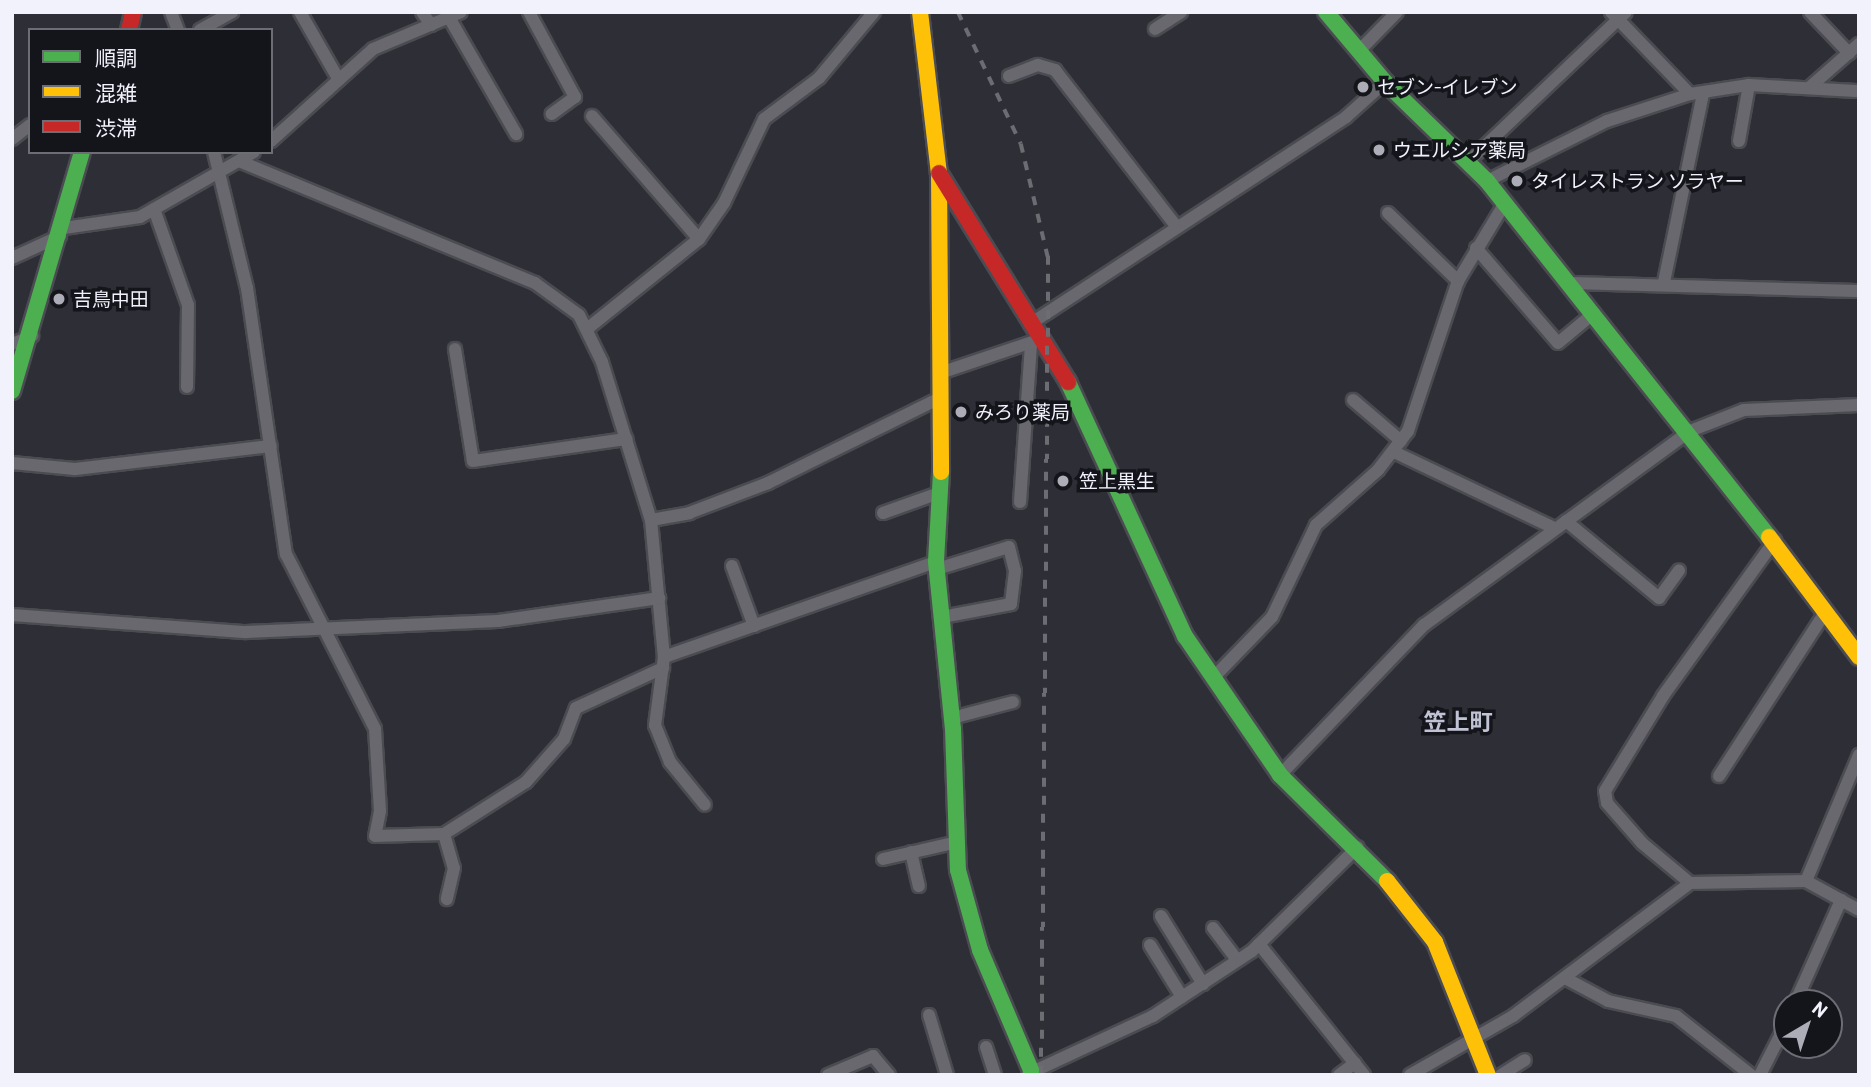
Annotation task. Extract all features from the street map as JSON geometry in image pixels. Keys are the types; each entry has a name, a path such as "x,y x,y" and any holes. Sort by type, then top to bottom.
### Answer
{"street":[{"path":"204,28 232,12"},
{"path":"300,12 339,80"},
{"path":"422,12 431,25"},
{"path":"529,12 575,97 552,114"},
{"path":"587,329 698,239 724,203 764,119 819,78 874,12"},
{"path":"920,12 939,173 942,397 936,565 952,718 957,842 966,908 1030,1073 1182,998 1259,944 1358,847"},
{"path":"1155,29 1181,12"},
{"path":"1326,12 1385,82 1487,181 1690,431 1775,541 1859,657"},
{"path":"1358,52 1397,12"},
{"path":"1810,12 1854,48 1810,87"},
{"path":"1469,161 1618,15 1697,94"},
{"path":"273,139 373,49 455,16 516,134"},
{"path":"1009,76 1038,65 1055,70 1176,226"},
{"path":"940,373 1033,335 1176,226 1346,117 1385,82"},
{"path":"1739,141 1749,85"},
{"path":"1487,181 1553,144 1697,94 1749,85 1856,91"},
{"path":"1664,282 1697,94"},
{"path":"592,116 698,239"},
{"path":"12,139 28,127"},
{"path":"12,391 32,336 82,154"},
{"path":"214,154 247,288 286,554 375,729 380,811 375,836 444,834 526,782 564,739 576,708 663,663 754,626 936,565 1010,547 1015,571 1011,604 942,617"},
{"path":"12,258 62,232 154,209 251,154"},
{"path":"239,161 535,283 566,303 587,329 651,520 663,663 654,697 657,734 670,762 705,805"},
{"path":"939,173 1033,335 1073,388 1117,478 1169,609 1280,775 1358,847 1435,942 1475,1036 1488,1075"},
{"path":"1214,677 1272,617 1316,525 1397,447 1416,418 1436,336 1458,281 1505,203"},
{"path":"154,209 188,305 187,387"},
{"path":"1388,213 1458,281"},
{"path":"1476,248 1558,343 1594,313"},
{"path":"1569,283 1664,282 1859,292"},
{"path":"1020,502 1033,335"},
{"path":"12,344 32,336"},
{"path":"455,349 473,461 626,439"},
{"path":"651,520 689,513 768,483 942,397"},
{"path":"1353,400 1397,447 1560,525 1659,598 1679,570"},
{"path":"1280,775 1424,625 1690,431 1744,410 1859,405"},
{"path":"12,463 75,469 271,446"},
{"path":"883,513 939,493"},
{"path":"1690,883 1633,833 1607,803 1605,791 1662,696 1775,541"},
{"path":"732,566 754,626"},
{"path":"12,615 156,630 325,627 498,621 659,598"},
{"path":"1719,776 1826,611"},
{"path":"952,718 1013,702"},
{"path":"1807,881 1859,755"},
{"path":"444,834 454,868 447,899"},
{"path":"883,859 957,842"},
{"path":"911,852 919,886"},
{"path":"1410,1075 1565,978 1690,883 1807,881 1859,910"},
{"path":"1801,989 1841,900"},
{"path":"1161,916 1202,984"},
{"path":"1213,928 1237,960"},
{"path":"1259,944 1364,1075"},
{"path":"1150,945 1182,998"},
{"path":"1565,978 1608,1001 1676,1016 1751,1075"},
{"path":"929,1015 947,1075"},
{"path":"986,1047 995,1075"},
{"path":"1760,1075 1773,1049"},
{"path":"828,1075 873,1056 889,1075"},
{"path":"1501,1075 1525,1060"},
{"path":"1339,1075 1355,1063"}],"railway":[{"path":"958,12 1021,144 1048,257"},
{"path":"1041,1075 1048,249"}],"traffic: fast":[{"path":"1326,12 1385,82 1487,181 1769,537"},
{"path":"12,391 81,154"},
{"path":"1068,382 1185,636 1280,775 1387,881"},
{"path":"941,472 936,562 953,729 958,870 980,950 1033,1075"}],"traffic: slow":[{"path":"920,12 939,173 941,472"},
{"path":"1769,537 1859,657"},
{"path":"1387,881 1435,942 1488,1075"}],"traffic: jam":[{"path":"129,28 133,12"},
{"path":"939,173 1068,382"}],"place":[{"name":"セブン-イレブン","path":"1363,87"},
{"name":"ウエルシア薬局","path":"1379,150"},
{"name":"タイレストラン ソラヤー","path":"1517,181"},
{"name":"吉鳥中田","path":"59,299"},
{"name":"みろり薬局","path":"961,412"},
{"name":"笠上黒生","path":"1063,481"}],"district":[{"name":"笠上町","path":"1458,721"}]}
